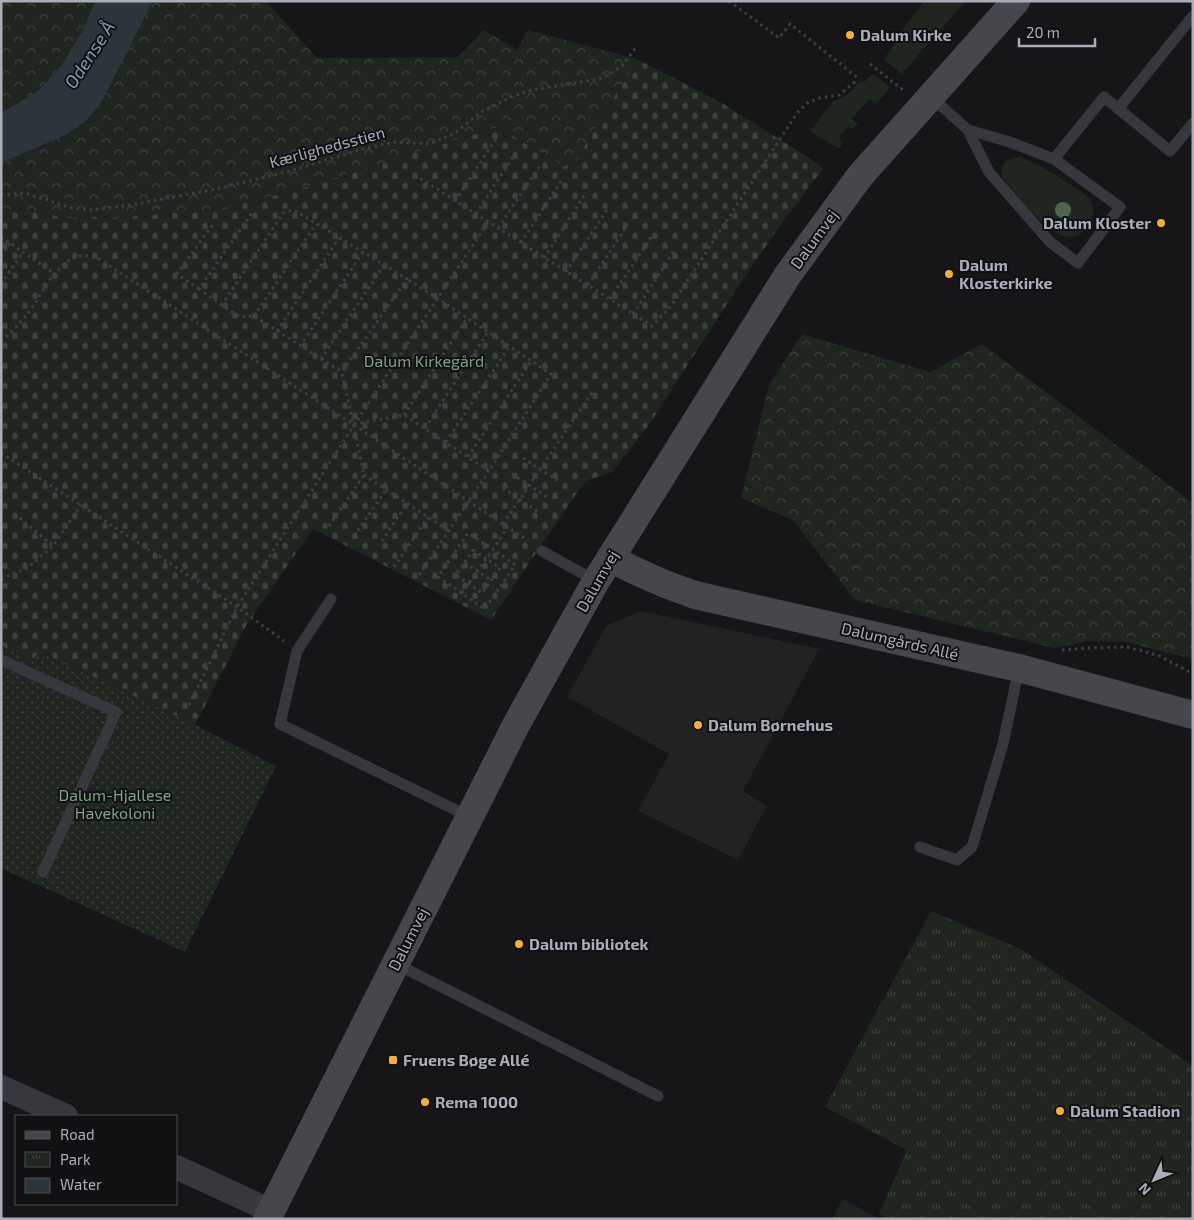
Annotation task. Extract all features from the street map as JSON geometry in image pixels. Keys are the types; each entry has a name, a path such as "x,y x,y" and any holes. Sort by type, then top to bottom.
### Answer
{"street":[{"name":"Dalumvej","path":"269,1215 516,725 610,558 787,276 860,176 1016,1"},
{"name":"Dalumgårds Allé","path":"610,558 638,573 695,595 1020,668 1193,715"},
{"path":"1,1086 64,1115"},
{"path":"178,1168 269,1215"}],"lane":[{"path":"1118,109 1193,16"},
{"path":"1054,159 1104,97 1170,151 1193,123"},
{"path":"926,101 968,130 1010,142 1054,159 1120,207 1078,263 1050,242 989,172 968,130"},
{"path":"542,550 596,581"},
{"path":"331,599 297,651 280,724 470,817"},
{"path":"1,660 116,712 43,872"},
{"path":"920,847 957,860 972,847 1003,744 1020,668"},
{"path":"396,964 658,1096"}],"path":[{"path":"729,1 779,38 790,24 858,78"},
{"name":"Kærlighedsstien","path":"1,196 24,193 72,208 89,210 125,206 221,188 395,142 429,144 455,133 481,112 512,96 532,90 599,79 610,74 622,66 637,46"},
{"path":"870,64 926,101"},
{"path":"414,175 652,326 671,306 797,113 812,100 840,94 855,82"},
{"path":"455,201 496,139"},
{"path":"476,214 516,152"},
{"path":"498,228 539,167"},
{"path":"522,243 562,182"},
{"path":"544,258 584,196"},
{"path":"566,272 608,208"},
{"path":"222,305 283,213 294,210 437,298 551,374 419,575"},
{"path":"199,289 252,213"},
{"path":"189,705 237,607 354,424 488,222"},
{"path":"213,224 177,274 240,318 254,316 342,372 364,475 449,531"},
{"path":"254,316 316,224"},
{"path":"588,286 628,224"},
{"path":"610,299 652,236"},
{"path":"1,237 55,274"},
{"path":"277,331 339,238"},
{"path":"1,256 10,243"},
{"path":"633,314 674,251"},
{"path":"1,284 23,252"},
{"path":"300,346 362,252"},
{"path":"1,341 29,312 55,274 65,264 76,257 88,255 99,259 354,424 542,550"},
{"path":"321,359 384,265"},
{"path":"342,372 407,279"},
{"path":"404,415 467,318"},
{"path":"425,428 488,332"},
{"path":"446,442 510,347"},
{"path":"468,457 531,361"},
{"path":"503,524 593,391"},
{"path":"354,424 404,415 489,471"},
{"path":"1,453 237,607 297,651"},
{"path":"524,458 558,481"},
{"path":"512,474 548,497"},
{"path":"329,526 364,475"},
{"path":"504,488 538,512"},
{"path":"354,536 386,490"},
{"path":"382,541 407,503"},
{"path":"1,579 28,568 53,546 81,505"},
{"path":"394,568 428,517"},
{"path":"20,518 53,546"},
{"path":"462,593 508,527"},
{"path":"468,533 493,550 515,565 486,609 438,577 468,533"},
{"path":"473,550 486,559 500,568 482,593 456,575 473,550"},
{"path":"465,563 491,580"}],"shaded area":[{"name":"Dalum Børnehus","path":"641,611 819,649 743,791 767,806 738,860 638,811 669,754 567,697 606,626"}],"green space":[{"path":"1,1 95,1 84,28 61,66 38,91 1,113"},
{"path":"153,1 266,1 317,58 458,57 484,30 517,50 528,30 637,59 578,157 569,161 565,167 498,127 294,191 219,209 112,218 67,218 26,209 1,210 1,163 66,135 86,121 101,103"},
{"path":"924,1 966,1 902,74 884,59"},
{"name":"Dalum Kirkegård","path":"637,59 722,103 817,163 823,169 774,234 649,425 612,472 585,481 491,620 313,529 247,624 195,725 40,652 32,660 1,646 1,210 25,209 66,218 112,218 219,209 294,191 498,127 565,167 569,161 578,157"},
{"path":"873,74 890,87 876,104 869,99 852,119 858,124 852,129 848,126 839,138 843,143 839,148 810,131 833,101 845,96 860,81 864,82"},
{"path":"1020,157 1050,171 1089,197 1093,211 1091,222 1084,231 1071,237 1057,233 1042,222 1022,200 1003,178 1002,173 1003,165 1007,160"},
{"path":"802,334 930,372 982,344 1193,503 1193,659 1126,642 1088,641 1054,648 855,600 793,520 741,498 769,385"},
{"name":"Dalum-Hjallese Havekoloni","path":"1,646 32,660 40,652 195,725 276,766 185,952 1,868"},
{"path":"931,911 1021,949 1193,1066 1193,1219 886,1219 879,1214 907,1150 825,1107"},
{"path":"843,1199 879,1219 832,1219"}],"water":[{"name":"Odense Å","path":"95,1 153,1 101,103 86,121 66,135 1,163 1,113 38,91 61,66 84,28"}],"place":[{"name":"Dalum Kirke","path":"850,35"},
{"name":"Dalum Kloster","path":"1161,223"},
{"name":"Dalum Klosterkirke","path":"949,274"},
{"name":"Dalum Børnehus","path":"698,725"},
{"name":"Dalum bibliotek","path":"519,944"},
{"name":"Fruens Bøge Allé","path":"393,1060"},
{"name":"Rema 1000","path":"425,1102"},
{"name":"Dalum Stadion","path":"1060,1111"}]}
